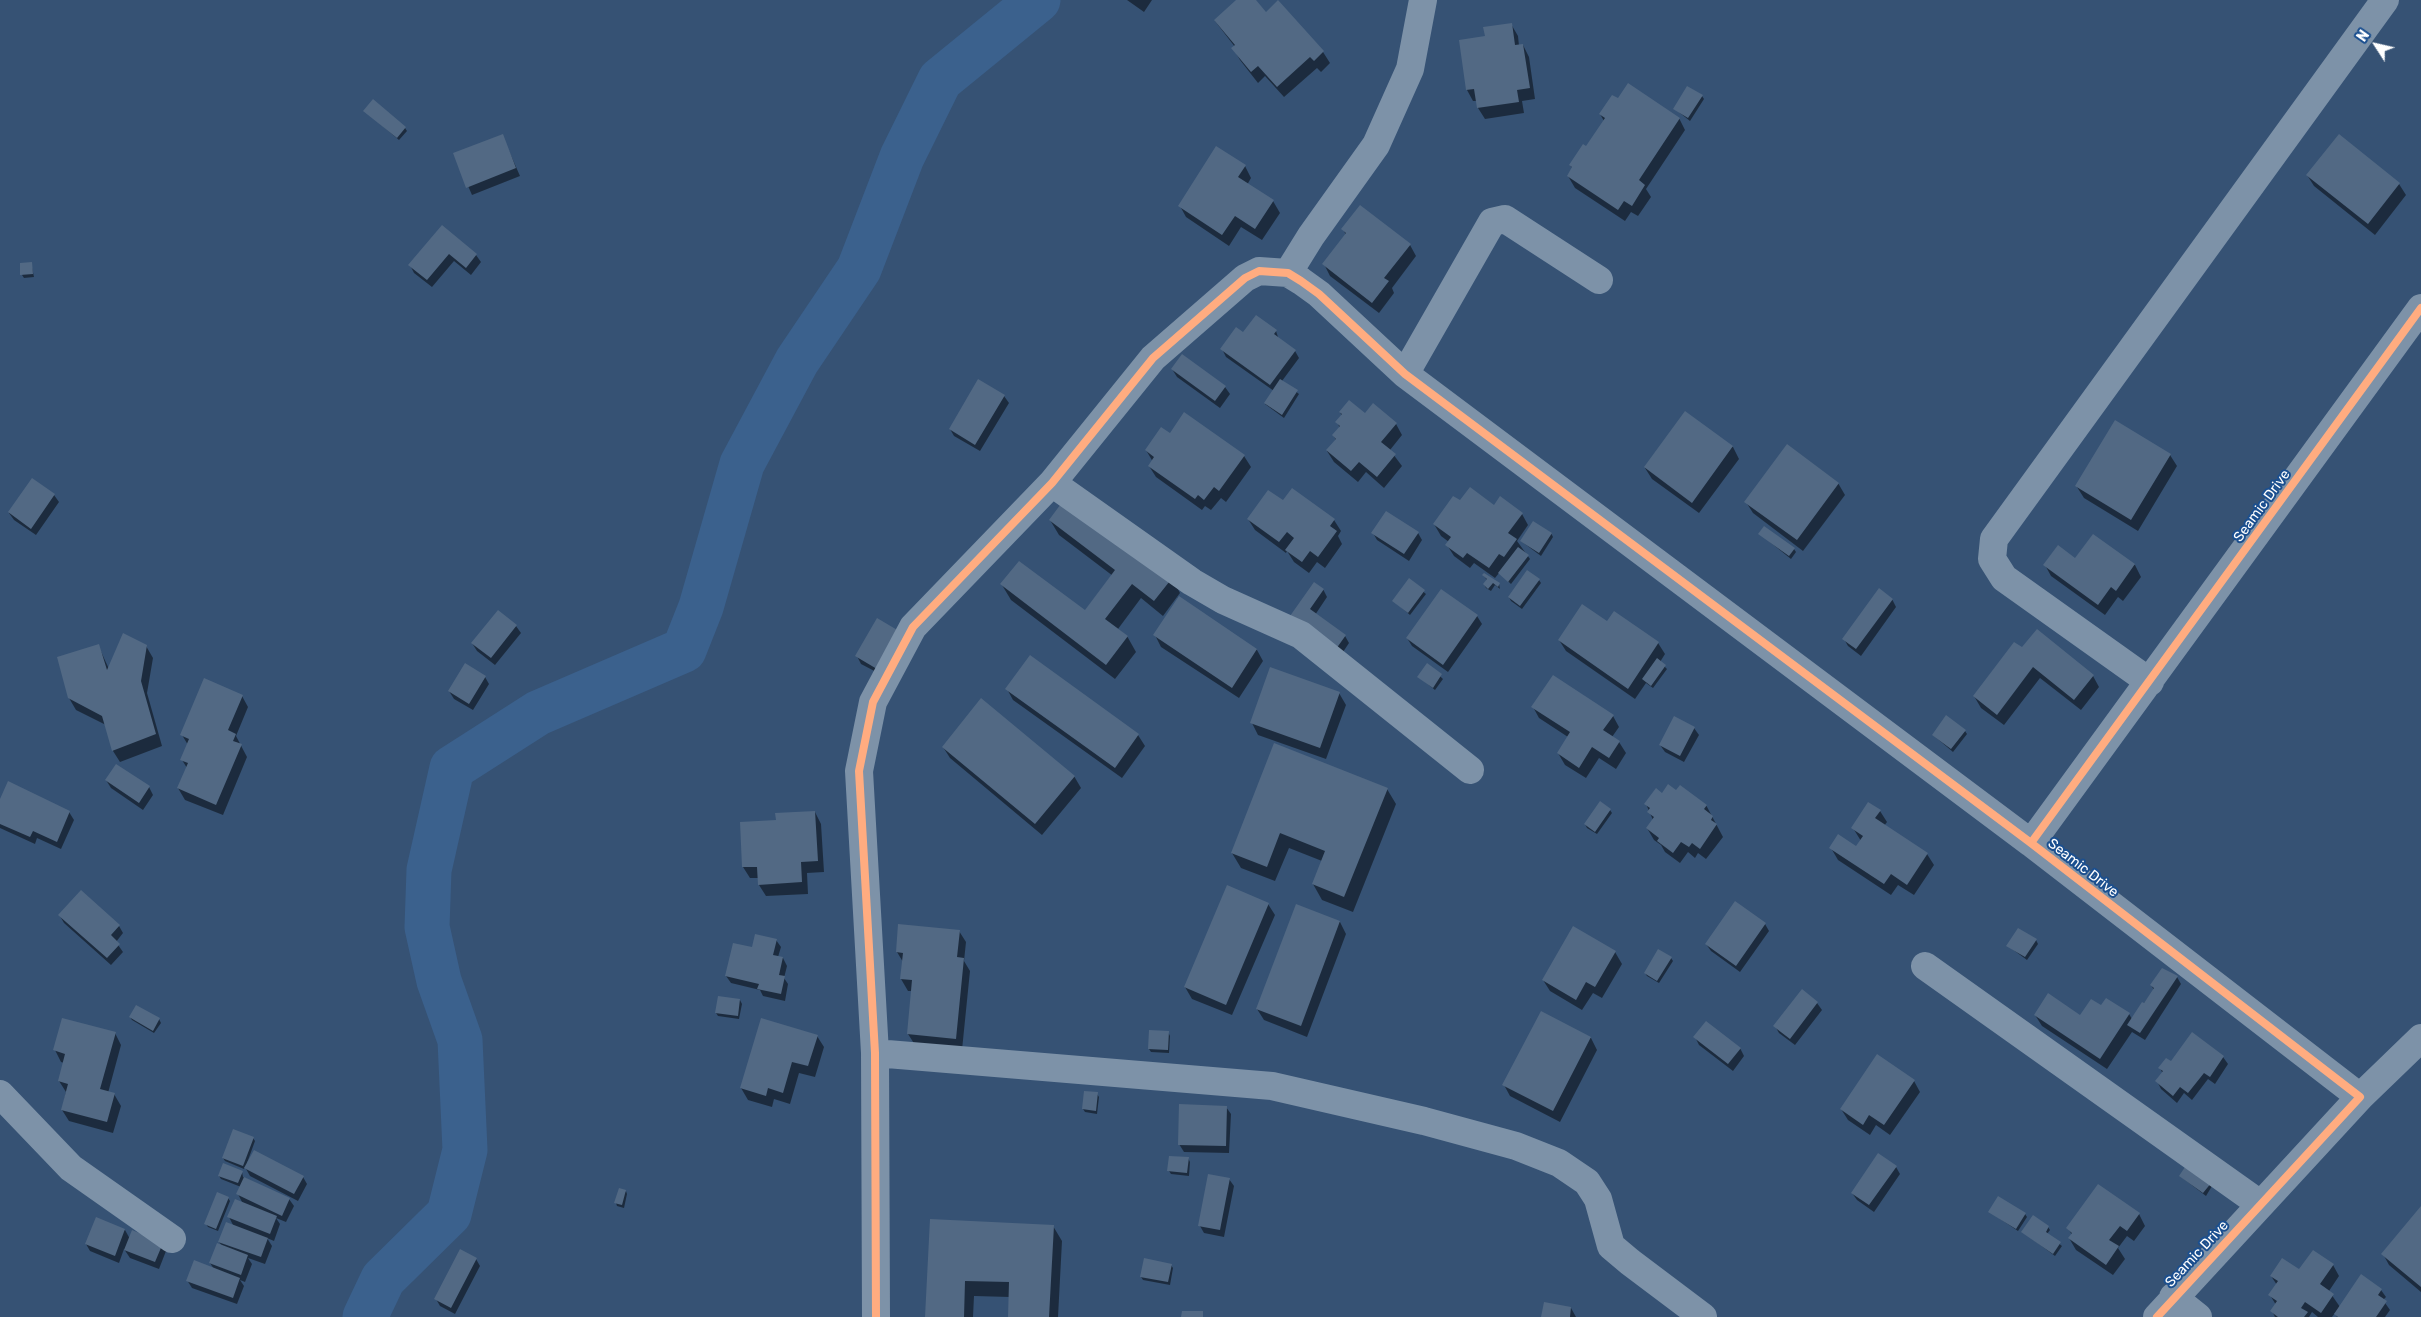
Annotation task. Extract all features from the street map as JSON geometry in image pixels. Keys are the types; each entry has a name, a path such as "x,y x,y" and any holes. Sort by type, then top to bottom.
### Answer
{"street":[{"path":"1288,272 1311,236 1376,145 1410,70 1423,0"},
{"path":"2150,682 2004,578 1992,559 1994,539 2385,0"},
{"path":"1405,374 1492,222 1505,219 1599,280"},
{"path":"876,1317 875,1053 859,771 874,702 914,628 1052,482 1153,358 1245,278 1259,271 1288,272 1319,294 1405,374 2031,844"},
{"name":"Seamic Drive","path":"2165,1307 2360,1097 2031,844 2421,308"},
{"path":"1052,482 1192,582 1265,621 1301,635 1470,770"},
{"path":"1925,966 2260,1204"},
{"path":"2360,1097 2421,1038"},
{"path":"875,1053 1272,1086 1406,1117 1516,1146 1559,1163 1587,1182 1598,1199 1612,1246 1630,1262 1703,1317"},
{"path":"0,1094 71,1168 172,1240"},
{"path":"2165,1307 2198,1317"}],"building":[{"path":"1236,0 1256,0 1266,12 1278,0 1324,51 1314,61 1310,57 1277,87 1258,66 1251,72 1231,48 1235,45 1214,20"},
{"path":"1512,23 1515,45 1523,44 1530,88 1517,90 1519,102 1477,108 1474,89 1466,90 1459,40 1485,36 1483,27"},
{"path":"1628,83 1680,118 1639,180 1645,185 1632,206 1624,201 1618,210 1567,176 1572,167 1569,165 1583,144 1586,146 1605,118 1599,114 1612,95 1618,98"},
{"path":"1687,86 1703,95 1688,118 1673,109"},
{"path":"373,99 406,127 397,138 363,111"},
{"path":"503,134 516,168 466,188 453,153"},
{"path":"2339,134 2400,183 2368,224 2306,175"},
{"path":"1216,146 1246,165 1238,177 1274,200 1255,229 1235,216 1222,235 1178,206"},
{"path":"1360,205 1411,244 1384,278 1389,281 1372,303 1322,264 1346,233 1341,229"},
{"path":"442,225 477,254 466,268 449,254 427,280 408,265"},
{"path":"32,262 33,274 20,275 20,263"},
{"path":"1256,315 1277,330 1274,334 1296,350 1270,385 1220,349 1236,327 1243,332"},
{"path":"1182,354 1226,386 1215,401 1171,369"},
{"path":"978,379 1005,395 975,445 949,429"},
{"path":"1280,379 1298,390 1282,415 1264,403"},
{"path":"1349,400 1365,413 1373,403 1397,423 1381,442 1396,454 1377,477 1359,462 1351,471 1326,450 1336,439 1332,435 1340,426 1335,422 1342,414 1339,412"},
{"path":"1685,411 1733,446 1692,503 1644,467"},
{"path":"1184,412 1245,455 1219,491 1214,487 1204,500 1198,495 1195,499 1148,466 1154,457 1145,450 1161,427 1170,433"},
{"path":"2115,420 2171,454 2131,520 2075,486"},
{"path":"1787,444 1839,483 1797,540 1744,502"},
{"path":"32,478 55,494 31,529 8,512"},
{"path":"1470,487 1494,505 1500,496 1523,513 1508,533 1517,539 1504,557 1499,554 1489,568 1467,553 1463,558 1445,545 1451,537 1433,524 1453,496 1460,500"},
{"path":"1292,488 1335,519 1330,526 1337,531 1318,557 1310,551 1302,562 1285,550 1294,538 1287,532 1279,542 1247,519 1268,490 1283,500"},
{"path":"1066,497 1173,577 1154,601 1132,584 1105,619 1128,636 1106,665 1000,584 1019,561 1085,610 1115,570 1049,520"},
{"path":"1386,511 1419,532 1404,554 1371,533"},
{"path":"1533,521 1552,533 1539,553 1520,541"},
{"path":"1764,526 1795,548 1789,556 1758,534"},
{"path":"2093,534 2135,564 2116,591 2111,587 2098,605 2043,565 2058,545 2075,558"},
{"path":"1518,547 1529,555 1508,582 1498,573"},
{"path":"1527,570 1540,579 1520,606 1508,597"},
{"path":"1484,573 1500,583 1498,587 1493,583 1488,589 1483,584 1487,579 1482,575"},
{"path":"1409,578 1425,590 1408,613 1392,601"},
{"path":"1314,582 1324,589 1310,609 1346,635 1336,649 1290,616"},
{"path":"1879,588 1893,599 1856,649 1842,639"},
{"path":"1441,589 1478,615 1443,665 1406,638"},
{"path":"1179,596 1257,649 1232,688 1153,635"},
{"path":"1582,604 1607,621 1614,611 1659,642 1628,689 1558,640"},
{"path":"498,610 517,625 491,658 471,643"},
{"path":"877,618 899,631 877,669 855,656"},
{"path":"2037,629 2094,675 2074,700 2033,667 1997,715 1973,696 2014,642 2022,647"},
{"path":"123,633 147,645 141,681 156,734 112,751 102,716 68,698 57,657 99,644 107,670"},
{"path":"1030,655 1139,734 1115,768 1005,689"},
{"path":"1657,658 1666,665 1651,686 1642,679"},
{"path":"465,663 486,676 469,704 448,691"},
{"path":"1427,663 1442,674 1433,688 1417,677"},
{"path":"1270,667 1340,692 1320,748 1250,723"},
{"path":"1553,675 1614,715 1603,730 1620,741 1609,758 1592,747 1579,768 1557,753 1570,732 1531,707"},
{"path":"204,678 243,695 228,730 236,734 233,741 242,744 216,805 177,788 188,763 180,760 189,739 180,735"},
{"path":"981,698 1075,776 1035,824 942,747"},
{"path":"1946,715 1966,730 1951,749 1932,735"},
{"path":"1674,716 1695,727 1680,756 1659,745"},
{"path":"1274,743 1388,788 1344,897 1312,884 1325,851 1280,833 1267,867 1231,853"},
{"path":"116,764 150,786 139,803 105,780"},
{"path":"8,781 70,811 57,842 33,831 30,837 0,824 0,799"},
{"path":"1668,784 1676,790 1680,785 1707,805 1704,809 1713,816 1711,820 1717,824 1700,849 1692,843 1689,847 1681,842 1673,853 1657,841 1659,838 1646,828 1654,817 1647,812 1650,808 1644,804 1656,788 1662,793"},
{"path":"1600,801 1611,809 1595,832 1584,824"},
{"path":"1868,802 1881,810 1875,818 1928,853 1907,885 1891,874 1884,884 1829,848 1838,834 1856,846 1863,836 1851,828"},
{"path":"815,811 818,861 801,862 802,882 758,885 757,867 742,867 740,822 776,820 775,813"},
{"path":"1227,885 1269,903 1226,1005 1184,987"},
{"path":"81,890 120,925 111,935 120,944 107,958 58,915"},
{"path":"1735,901 1766,923 1736,966 1705,944"},
{"path":"1296,904 1340,921 1301,1026 1256,1009"},
{"path":"898,924 960,930 957,957 964,958 956,1039 907,1034 912,980 900,979 903,953 896,952"},
{"path":"1573,926 1616,951 1595,987 1586,982 1576,1000 1542,980"},
{"path":"2018,928 2037,939 2025,957 2006,946"},
{"path":"755,934 777,939 773,955 783,957 779,975 785,976 781,994 757,989 759,984 725,976 733,943 752,947"},
{"path":"1658,949 1672,957 1657,981 1644,973"},
{"path":"2162,968 2178,976 2140,1033 2127,1025 2154,988 2150,985"},
{"path":"1802,989 1818,1002 1790,1039 1773,1026"},
{"path":"2048,993 2080,1015 2091,999 2101,1005 2106,998 2130,1013 2100,1059 2034,1015"},
{"path":"718,996 740,999 738,1016 715,1013"},
{"path":"136,1005 160,1018 153,1031 129,1017"},
{"path":"1541,1011 1591,1037 1553,1111 1502,1085"},
{"path":"62,1018 116,1032 100,1089 115,1093 107,1122 61,1110 68,1084 58,1081 65,1054 53,1050"},
{"path":"761,1018 818,1035 808,1066 792,1062 783,1093 768,1088 766,1096 740,1088"},
{"path":"1706,1021 1741,1048 1728,1064 1693,1037"},
{"path":"1149,1030 1169,1031 1168,1050 1148,1049"},
{"path":"2192,1032 2224,1056 2210,1077 2204,1073 2188,1093 2180,1087 2173,1096 2155,1081 2163,1071 2158,1068 2166,1058 2171,1061"},
{"path":"1877,1054 1915,1080 1884,1125 1869,1115 1863,1125 1840,1109"},
{"path":"1084,1091 1098,1092 1096,1111 1082,1109"},
{"path":"1179,1104 1227,1106 1226,1146 1178,1145"},
{"path":"233,1129 254,1137 243,1166 222,1158"},
{"path":"254,1150 304,1176 294,1194 244,1168"},
{"path":"1878,1153 1897,1166 1869,1205 1851,1193"},
{"path":"1169,1156 1189,1157 1187,1173 1167,1171"},
{"path":"223,1163 243,1171 238,1183 218,1176"},
{"path":"2187,1164 2212,1182 2203,1193 2179,1176"},
{"path":"1208,1174 1230,1178 1220,1230 1198,1226"},
{"path":"244,1177 290,1198 282,1216 236,1194"},
{"path":"2098,1184 2140,1213 2127,1231 2120,1226 2109,1240 2119,1246 2106,1265 2068,1238 2072,1233 2066,1228"},
{"path":"619,1188 626,1190 622,1205 614,1203"},
{"path":"217,1192 229,1197 216,1229 204,1224"},
{"path":"1998,1196 2026,1213 2016,1229 1988,1212"},
{"path":"235,1199 277,1216 270,1234 227,1217"},
{"path":"2421,1206 2421,1287 2381,1254"},
{"path":"2033,1215 2049,1226 2046,1232 2061,1242 2053,1254 2021,1232"},
{"path":"96,1217 125,1229 115,1256 85,1244"},
{"path":"930,1219 1054,1225 1049,1317 1008,1317 1009,1282 965,1281 964,1317 925,1317"},
{"path":"226,1222 268,1238 261,1257 218,1242"},
{"path":"132,1230 163,1243 155,1262 124,1250"},
{"path":"217,1243 248,1255 241,1275 209,1263"},
{"path":"460,1249 477,1258 451,1308 434,1299"},
{"path":"2313,1250 2334,1264 2320,1284 2334,1294 2321,1313 2305,1302 2301,1308 2308,1312 2304,1317 2278,1317 2270,1311 2277,1301 2268,1295 2278,1281 2270,1276 2282,1258 2299,1269"},
{"path":"1144,1258 1172,1264 1168,1282 1140,1277"},
{"path":"194,1260 240,1278 233,1298 186,1281"},
{"path":"2361,1274 2382,1289 2378,1295 2387,1301 2376,1317 2338,1317 2334,1314"},
{"path":"1544,1302 1571,1307 1570,1317 1541,1317"},
{"path":"1182,1311 1203,1311 1203,1317 1181,1317"}],"waterway":[{"path":"365,1317 383,1279 449,1214 465,1150 460,1040 439,981 427,927 429,870 452,768 538,713 684,650 701,607 742,464 797,361 859,269 902,157 940,80 1038,0"}],"cycle path":[{"path":"876,1317 875,1053 859,771 873,702 913,627 1052,483 1153,358 1245,278 1259,271 1288,273 1319,294 1405,374 2031,843"},
{"path":"2157,1317 2360,1097 2031,843 2421,308"}]}
